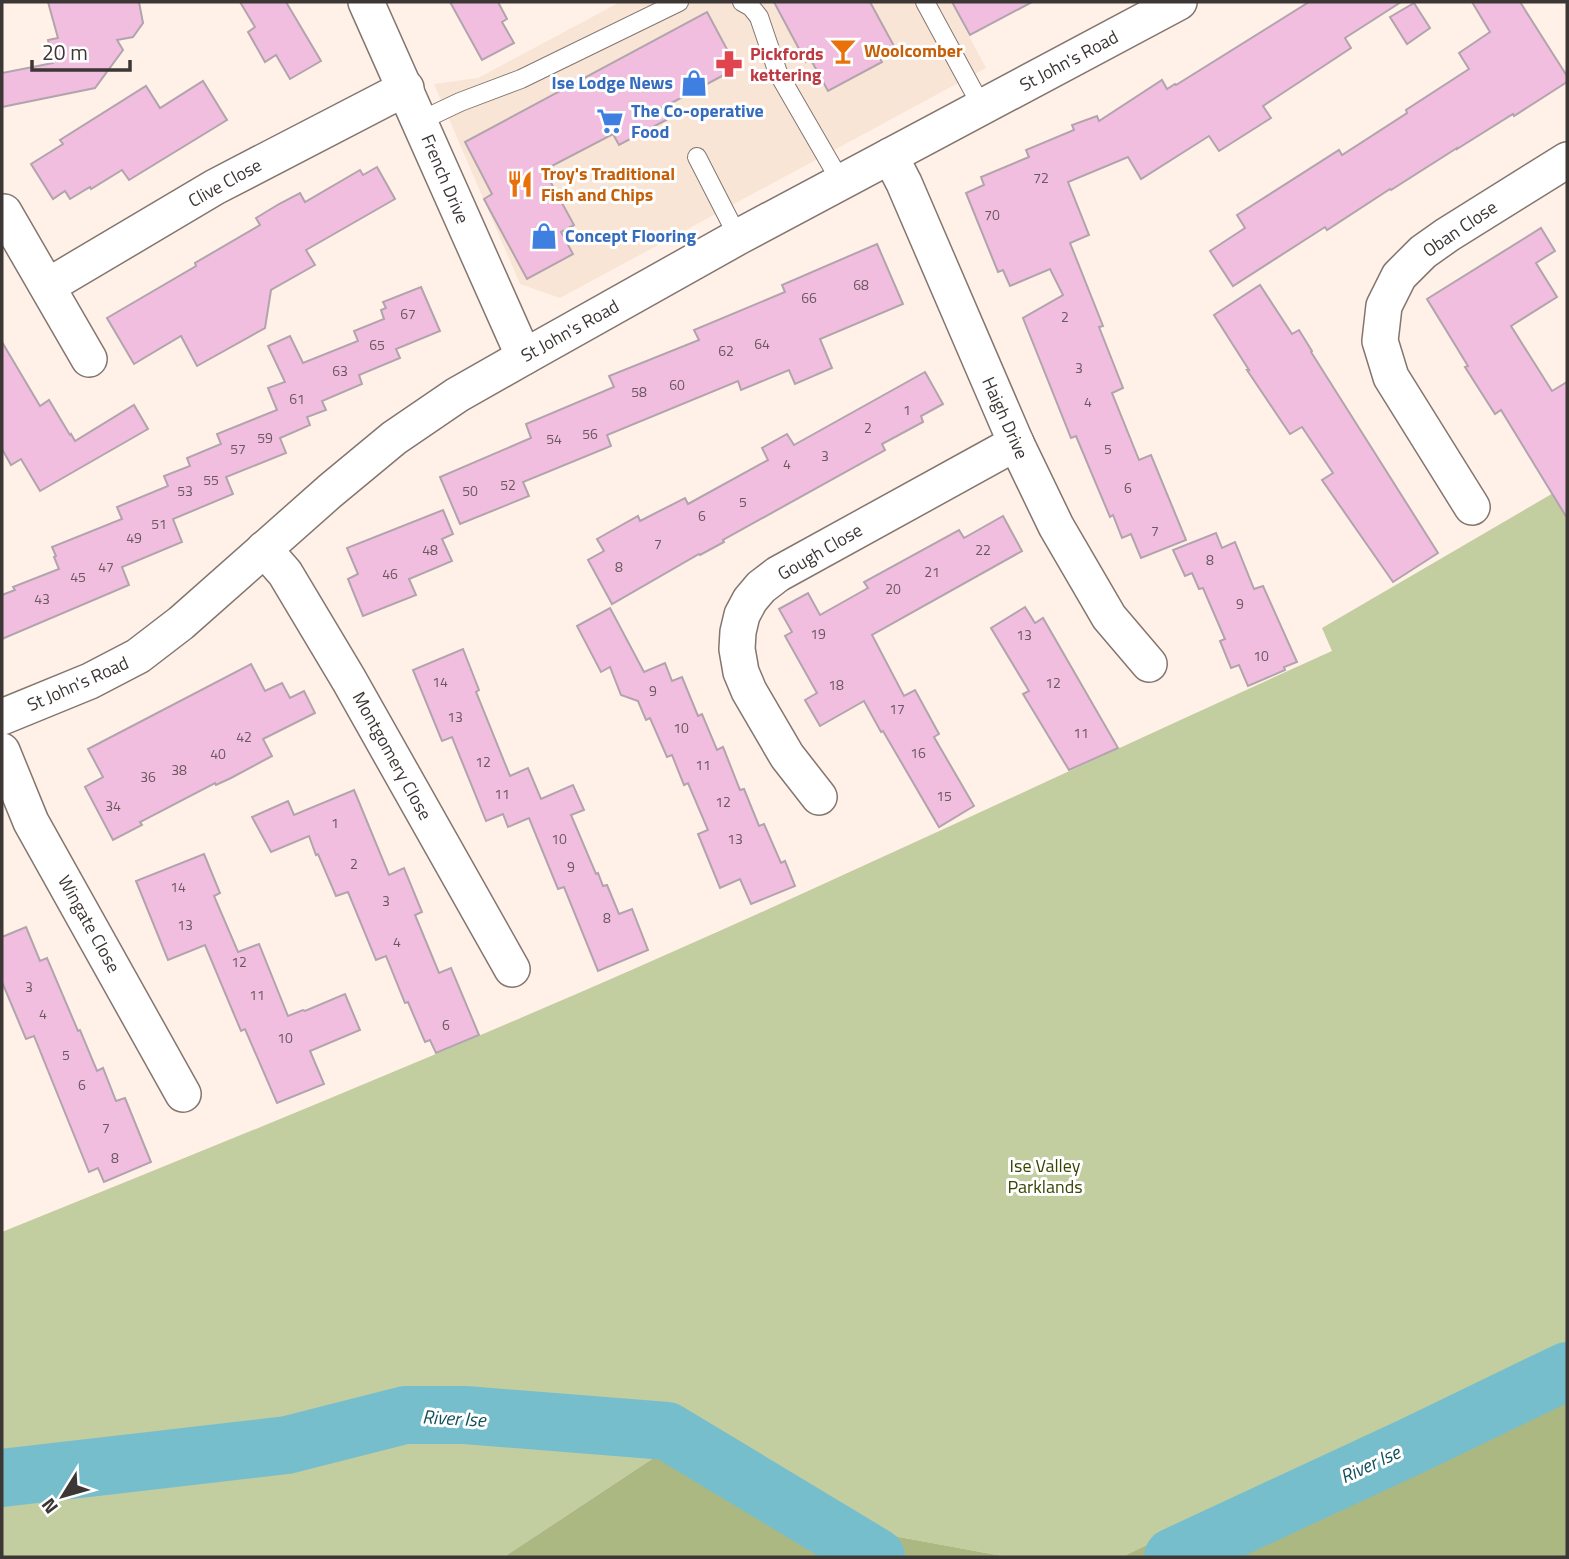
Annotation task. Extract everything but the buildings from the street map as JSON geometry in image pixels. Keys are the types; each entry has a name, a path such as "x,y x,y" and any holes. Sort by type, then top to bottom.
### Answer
{"street":[{"name":"French Drive","path":"366,2 524,356"},
{"name":"St John's Road","path":"2,717 90,681 138,656 181,623 394,438 457,395 738,237 1179,2"},
{"name":"Clive Close","path":"48,286 215,187 405,88"},
{"name":"Haigh Drive","path":"890,156 1016,443 1056,526 1109,617 1149,664"},
{"name":"Oban Close","path":"1472,507 1391,377 1380,341 1384,306 1399,275 1423,252 1567,160"},
{"path":"4,212 89,359"},
{"name":"Gough Close","path":"819,797 787,755 749,691 741,672 737,649 738,632 742,615 750,600 778,574 1016,443"},
{"name":"Montgomery Close","path":"264,549 285,573 349,680 512,969"},
{"name":"Wingate Close","path":"2,751 31,821 183,1094"}],"lane":[{"path":"420,121 460,102 521,79 679,2"},
{"path":"742,2 751,7 759,17 778,73 841,182"},
{"path":"925,2 982,107"},
{"path":"697,157 738,237"}],"shaded area":[{"path":"620,2 951,2 986,68 560,298 520,284 434,84 478,78"}],"green space":[{"name":"Ise Valley Parklands","path":"1567,485 1567,1341 1122,1557 1008,1557 899,1537 661,1453 504,1557 2,1557 2,1232 437,1054 581,992 769,909 1332,651 1322,628"},
{"path":"1567,1341 1567,1557 1122,1557 1519,1364"},
{"path":"661,1453 899,1537 1008,1557 504,1557"}],"waterway":[{"name":"River Ise","path":"1173,1557 1567,1371"},
{"name":"River Ise","path":"2,1478 287,1445 405,1415 465,1415 667,1431 876,1557"}],"place":[{"name":"Woolcomber","path":"843,51"},
{"name":"Pickfords kettering","path":"729,64"},
{"name":"Ise Lodge News","path":"694,83"},
{"name":"The Co-operative Food","path":"610,121"},
{"name":"Troy's Traditional Fish and Chips","path":"520,184"},
{"name":"Concept Flooring","path":"544,236"}]}
